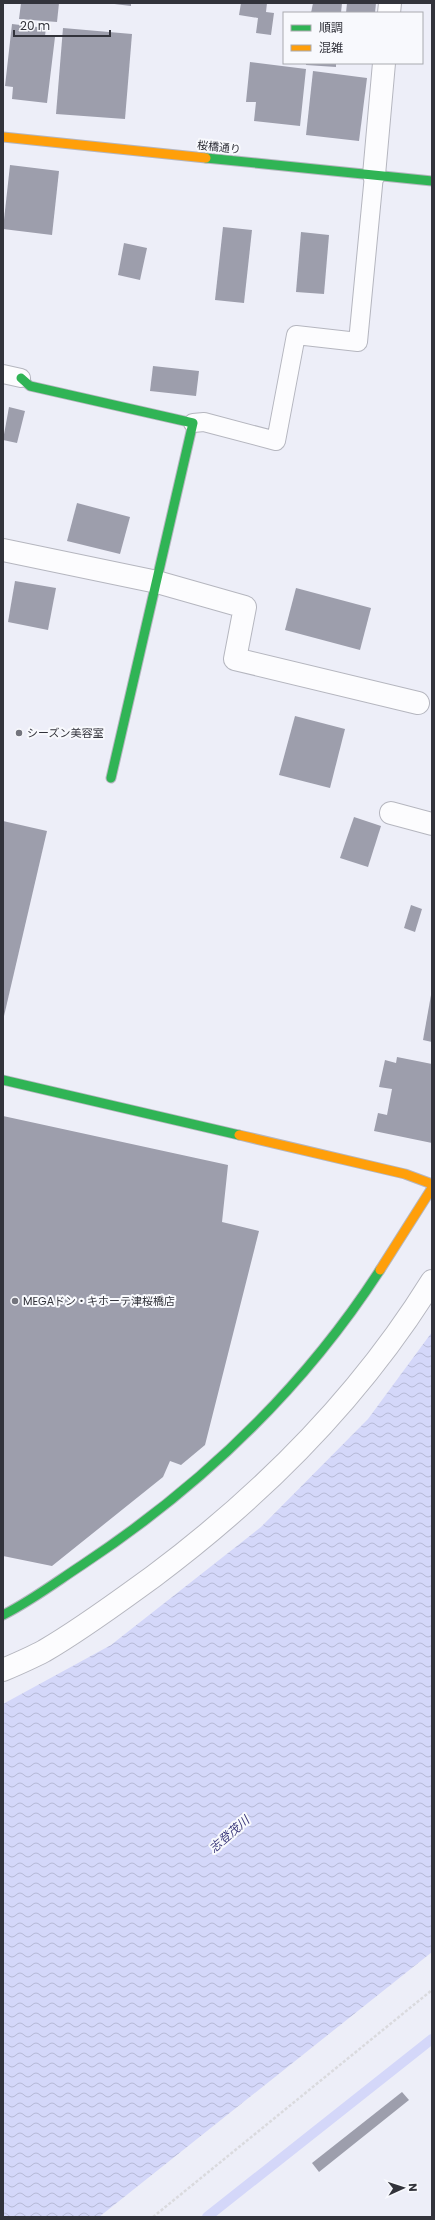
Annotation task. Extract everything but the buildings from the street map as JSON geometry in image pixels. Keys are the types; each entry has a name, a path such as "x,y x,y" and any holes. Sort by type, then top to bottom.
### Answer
{"street":[{"path":"374,175 384,64"},
{"name":"桜橋通り","path":"3,137 432,181"},
{"path":"21,378 30,386 193,423 111,778"},
{"path":"3,550 156,582 245,607 235,659 418,703"},
{"path":"391,813 432,824"},
{"path":"3,1080 405,1174 432,1184"},
{"path":"3,1615 98,1555 172,1498 233,1445 308,1368 350,1314 432,1188"},
{"path":"3,1670 43,1651 116,1604 184,1553 245,1502 311,1437 365,1374 412,1313 432,1281"}],"lane":[{"path":"193,423 204,422 276,441 296,335 358,342 374,175"},
{"path":"3,374 21,378"}],"path":[{"path":"153,2217 432,1990"}],"water":[{"name":"志登茂川","path":"432,1332 432,1952 99,2217 3,2217 3,1704 111,1645 261,1527 368,1419"}],"waterway":[{"path":"207,2217 432,2039"}],"traffic: fast":[{"path":"206,158 432,181"},
{"path":"21,378 30,386 193,423 111,778"},
{"path":"3,1080 239,1135"},
{"path":"3,1615 24,1604 126,1535 168,1503 208,1469 283,1395 318,1355 350,1314 380,1270"}],"traffic: slow":[{"path":"3,137 206,158"},
{"path":"239,1135 405,1174 432,1184"},
{"path":"380,1270 432,1188"}],"place":[{"name":"シーズン美容室","path":"19,733"},
{"name":"MEGAドン・キホーテ津桜橋店","path":"15,1301"}]}
